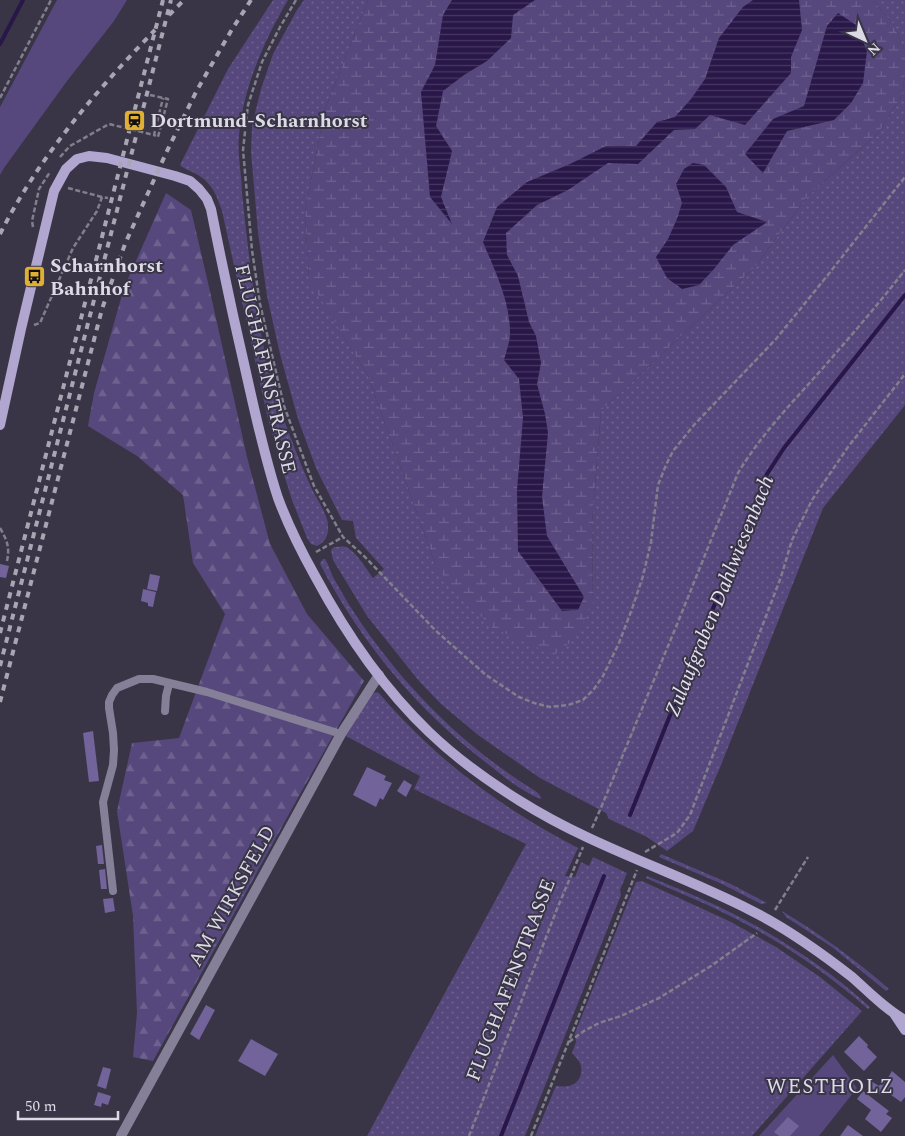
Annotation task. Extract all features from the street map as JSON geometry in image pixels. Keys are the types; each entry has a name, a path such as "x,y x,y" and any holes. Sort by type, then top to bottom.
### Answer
{"main road":[{"name":"FLUGHAFENSTRASSE","path":"0,425 54,191 66,169 77,159 89,156 107,158 190,181 207,199 211,209 258,429 278,498 305,558 344,627 378,675 399,700 429,732 478,772 520,801 587,838 743,906 769,920 805,942 850,976 894,1014 905,1020"},
{"name":"FLUGHAFENSTRASSE","path":"894,1014 905,1030"}],"street":[{"name":"AM WIRKSFELD","path":"121,1136 341,734 378,675"}],"lane":[{"path":"113,891 103,802 113,765 114,750 109,702 118,688 139,680 152,679 207,692 341,734"},
{"path":"165,711 169,684"}],"path":[{"path":"0,98 52,0"},
{"path":"296,0 262,62 248,105 243,150 252,250 260,304 284,406 314,486 343,537 436,631 486,675 519,697 542,705 550,707 568,705 582,700 594,689 603,676 619,643 643,576 651,542 658,485 673,451 694,425 776,339 905,177"},
{"path":"85,137 109,124 154,133 158,136 168,99 150,95"},
{"path":"154,133 163,98"},
{"path":"69,188 108,198"},
{"path":"21,329 40,323 73,248 98,211 102,197"},
{"path":"587,838 678,622 738,473 749,454 785,410 875,308 905,270"},
{"path":"646,851 677,833 690,815 781,577 792,540 812,500 848,447 905,374"},
{"path":"0,528 7,541 7,561"},
{"path":"305,558 343,537"},
{"name":"FLUGHAFENSTRASSE","path":"469,1136 556,909 587,838"},
{"path":"769,920 808,857"},
{"path":"531,1136 637,871"},
{"path":"567,1043 599,1023 621,1016 659,998 711,966 757,933"}],"green space":[{"path":"57,0 127,0 114,21 67,81 0,175 0,107"},
{"path":"273,0 288,0 273,27 251,80 243,108 239,157 253,288 264,350 281,411 299,459 327,521 328,532 326,537 317,546 311,544 307,538 279,459 267,415 220,205 213,190 203,178 180,165 228,69"},
{"path":"304,0 368,0 325,109 305,211 309,279 368,376 437,569 593,603 592,522 601,411 755,267 806,198 879,132 902,95 905,75 905,405 823,508 693,831 667,851 647,837 609,819 606,813 540,778 478,735 441,704 419,681 367,616 333,560 331,550 334,547 344,547 350,549 357,556 373,578 384,569 356,538 353,521 342,520 316,468 298,419 280,354 267,296 258,232 251,152 252,125 261,89 273,54"},
{"path":"368,0 873,0 893,24 905,51 905,75 902,95 879,132 806,198 755,267 601,411 592,522 593,603 576,638 554,655 491,627 437,569 368,376 309,280 305,211 325,109"},
{"path":"873,0 905,0 905,51 893,24"},
{"path":"166,193 191,210 247,457 270,544 307,614 364,681 153,1061 133,1057 137,1013 133,916 117,811 132,743 179,738 225,614 193,563 183,495 137,456 88,426 94,393 124,288"},
{"path":"325,559 348,603 367,631 409,684 481,753 537,792 541,799 522,790 467,747 442,725 396,677 355,624 337,595 321,566 320,563"},
{"path":"376,692 423,739 471,780 522,816 578,848 565,876 575,877 581,862 589,866 593,857 627,873 620,890 621,895 525,1136 367,1136 526,844 414,789 420,776 346,736 370,695"},
{"path":"661,854 731,884 767,903 761,904 722,884 659,857"},
{"path":"647,876 704,900 758,927 816,964 870,1007 868,1009 834,981 781,944 715,908 646,878"},
{"path":"642,881 729,921 776,947 820,977 862,1011 752,1136 535,1136 556,1086 573,1085 580,1078 580,1063 572,1053 576,1042 575,1033 636,882"},
{"path":"782,911 837,948 889,989 886,991 832,947 786,917"},
{"path":"833,1055 857,1088 819,1136 759,1136"}],"shaded area":[{"path":"452,0 535,0 513,15 511,38 487,61 443,91 436,126 452,151 441,197 452,224 430,197 421,92 435,65 443,15"},
{"path":"753,0 799,0 802,30 791,57 791,73 745,125 710,115 695,129 674,130 638,164 608,163 568,190 537,205 506,233 507,255 518,276 529,322 536,336 541,363 537,384 548,433 542,497 547,536 584,597 578,610 562,611 518,551 517,490 523,418 519,379 504,360 510,336 507,309 501,286 483,242 497,207 527,182 606,146 636,146 657,122 675,117 705,79 719,38 743,7"},
{"path":"838,13 856,25 867,51 863,83 851,103 834,120 787,131 763,173 745,154 773,119 804,106 827,26"},
{"path":"693,163 704,165 726,187 737,212 767,222 733,245 699,285 682,289 667,278 656,257 668,239 682,203 676,184 684,169"}],"building":[{"path":"0,564 9,566 6,578 0,577"},
{"path":"150,574 160,576 157,591 147,589"},
{"path":"143,589 156,592 153,607 141,601"},
{"path":"93,731 99,781 89,782 83,733"},
{"path":"367,767 386,776 384,780 392,783 383,800 380,798 376,807 353,795"},
{"path":"404,780 412,785 406,797 397,791"},
{"path":"102,845 104,864 98,864 96,846"},
{"path":"105,869 107,889 101,889 99,870"},
{"path":"113,898 115,911 105,913 103,899"},
{"path":"206,1005 215,1010 199,1040 190,1034"},
{"path":"859,1036 877,1057 864,1071 844,1052"},
{"path":"251,1039 278,1054 265,1076 238,1061"},
{"path":"103,1067 111,1069 106,1089 97,1086"},
{"path":"892,1071 905,1082 905,1097 901,1102 884,1090 881,1095 868,1086 871,1081 879,1086 884,1079 886,1081"},
{"path":"863,1091 889,1111 886,1114 892,1118 881,1132 865,1119 871,1110 857,1099"},
{"path":"98,1092 111,1096 108,1105 102,1103 101,1107 94,1105"},
{"path":"788,1117 799,1126 790,1136 779,1136 774,1132"},
{"path":"848,1125 863,1136 840,1136"}],"waterway":[{"path":"0,44 23,0"},
{"name":"Zulaufgraben Dahlwiesenbach","path":"630,815 767,474 784,448 905,295"},
{"name":"Zulaufgraben Dahlwiesenbach","path":"501,1136 604,876"}],"railway":[{"path":"0,633 163,0"},
{"path":"0,666 171,0"},
{"path":"169,15 184,0"},
{"path":"0,702 102,309 125,244 197,90 251,0"},
{"path":"0,234 32,178 50,152 90,101 155,30"}],"place":[{"name":"Dortmund-Scharnhorst","path":"134,121"},
{"name":"Scharnhorst Bahnhof","path":"34,277"}],"district":[{"name":"WESTHOLZ","path":"830,1087"}]}
